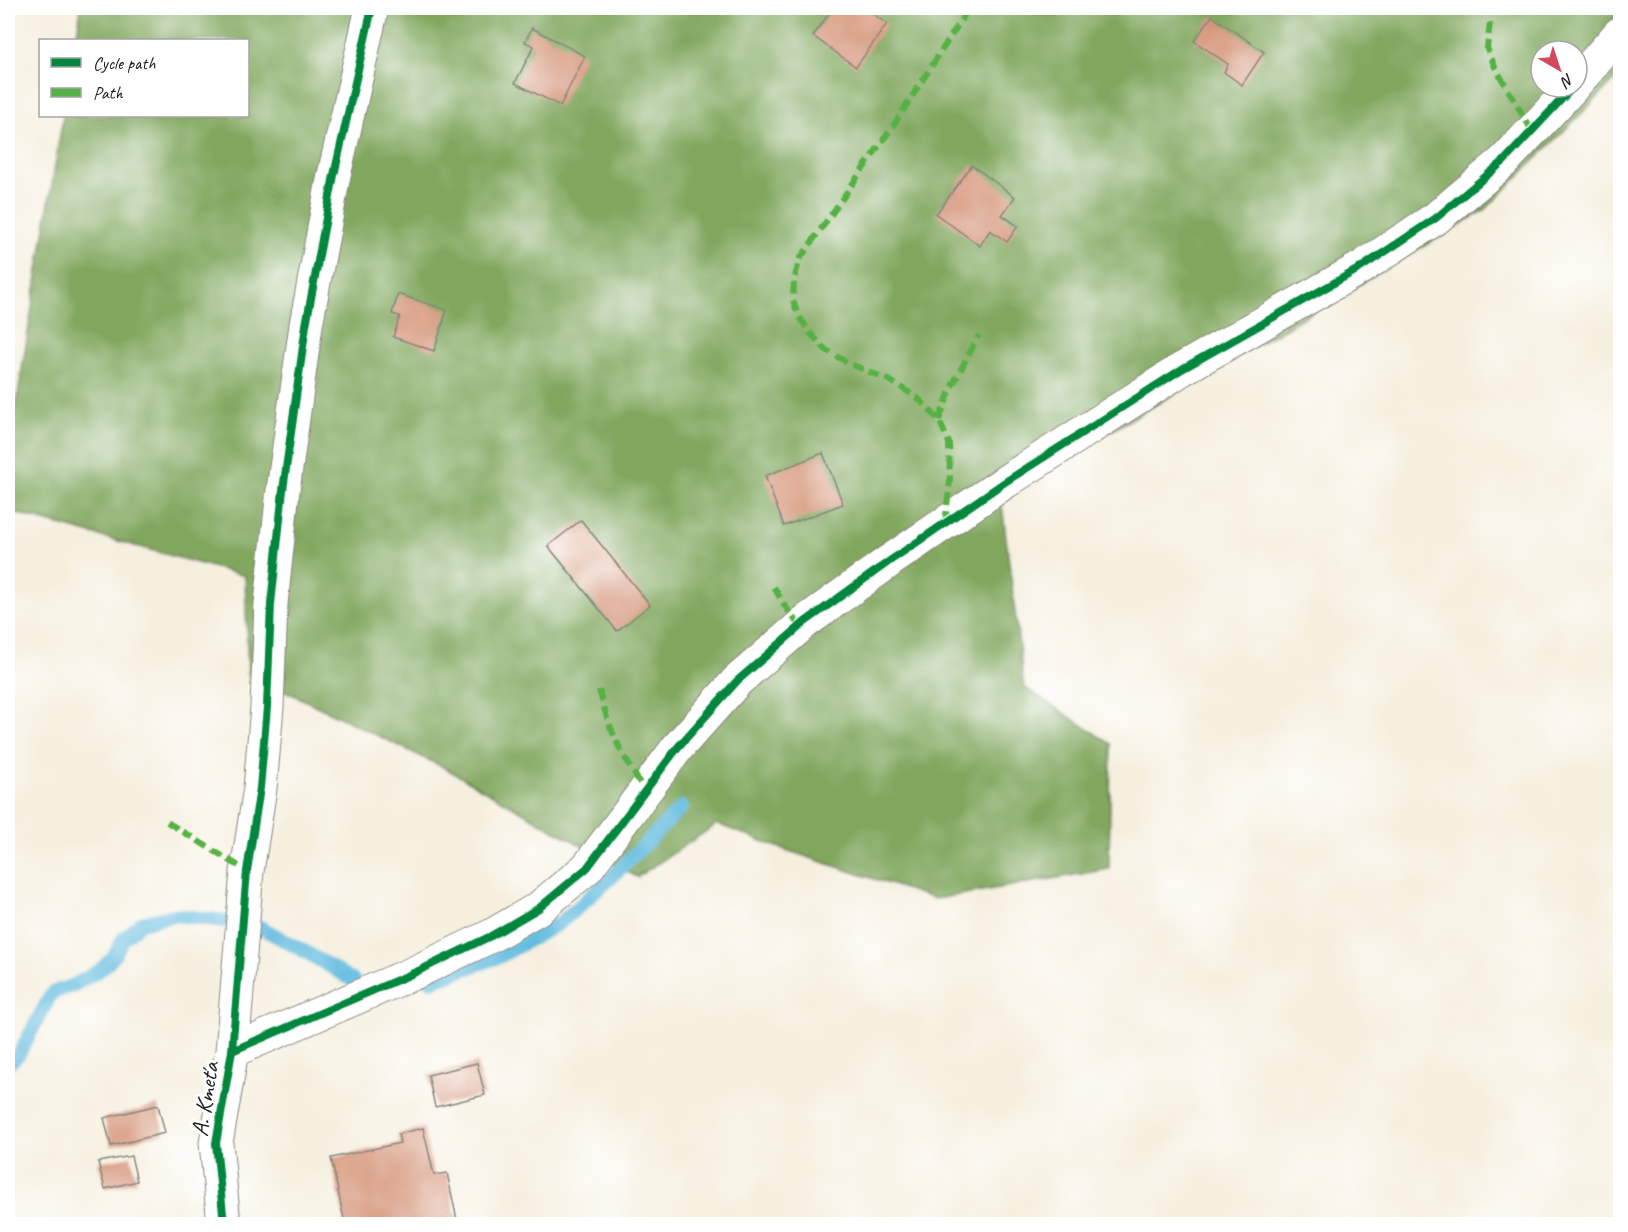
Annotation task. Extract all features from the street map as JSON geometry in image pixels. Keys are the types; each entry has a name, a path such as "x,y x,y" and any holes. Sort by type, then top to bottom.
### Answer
{"street":[{"name":"A. Kmeťa","path":"224,1224 216,1143 232,1051 247,871 260,789 267,707 271,604 283,490 308,314 334,175 372,8"},
{"path":"1589,68 1620,33"},
{"path":"232,1051 416,972 491,936 539,908 587,868 678,747 737,681 805,622 1005,482 1182,369 1362,267 1436,218 1504,161 1562,99"}],"green space":[{"path":"81,8 1620,8 1620,75 1485,210 1001,496 1024,687 1111,744 1109,869 935,899 783,849 717,824 637,877 445,768 248,673 245,576 8,511 8,456 63,117 249,117 249,39 76,39"}],"building":[{"path":"833,8 864,8 887,24 856,67 813,36"},
{"path":"1212,16 1264,52 1242,85 1224,72 1228,64 1194,41"},
{"path":"532,28 585,56 560,106 515,83 534,46 525,42"},
{"path":"972,165 1015,197 1002,215 1018,226 1007,242 990,230 980,246 936,214"},
{"path":"398,294 447,310 434,351 393,337 400,316 392,314"},
{"path":"823,453 843,504 784,526 765,476"},
{"path":"581,520 650,605 617,631 548,546"},
{"path":"477,1063 485,1095 435,1107 428,1075"},
{"path":"158,1105 165,1133 111,1146 104,1118"},
{"path":"423,1128 434,1175 447,1173 458,1224 345,1224 331,1158 400,1143 398,1134"},
{"path":"131,1156 137,1181 105,1189 98,1162"}],"waterway":[{"path":"431,981 499,957 560,923 610,879 682,807"},
{"path":"8,1064 19,1054 52,993 74,985 100,970 114,956 123,939 141,923 175,915 225,921"},
{"path":"260,927 354,981"}],"marked path":[{"path":"945,523 950,481 949,443 939,420 918,398 889,380 850,364 826,350 798,315 793,300 794,280 800,259 891,129 969,8"},
{"path":"1490,23 1487,48 1495,67 1532,131"},
{"path":"939,420 952,386 979,335"},
{"path":"774,587 800,627"},
{"path":"599,690 608,721 620,749 645,792"},
{"path":"167,822 247,871"}],"cycle path":[{"path":"224,1224 216,1143 232,1051 247,871 260,788 267,707 271,604 283,490 306,325 334,175 372,8"},
{"path":"232,1051 416,972 491,936 539,908 587,868 678,747 737,681 805,622 1005,482 1182,369 1362,267 1436,218 1504,161 1562,99"}]}
